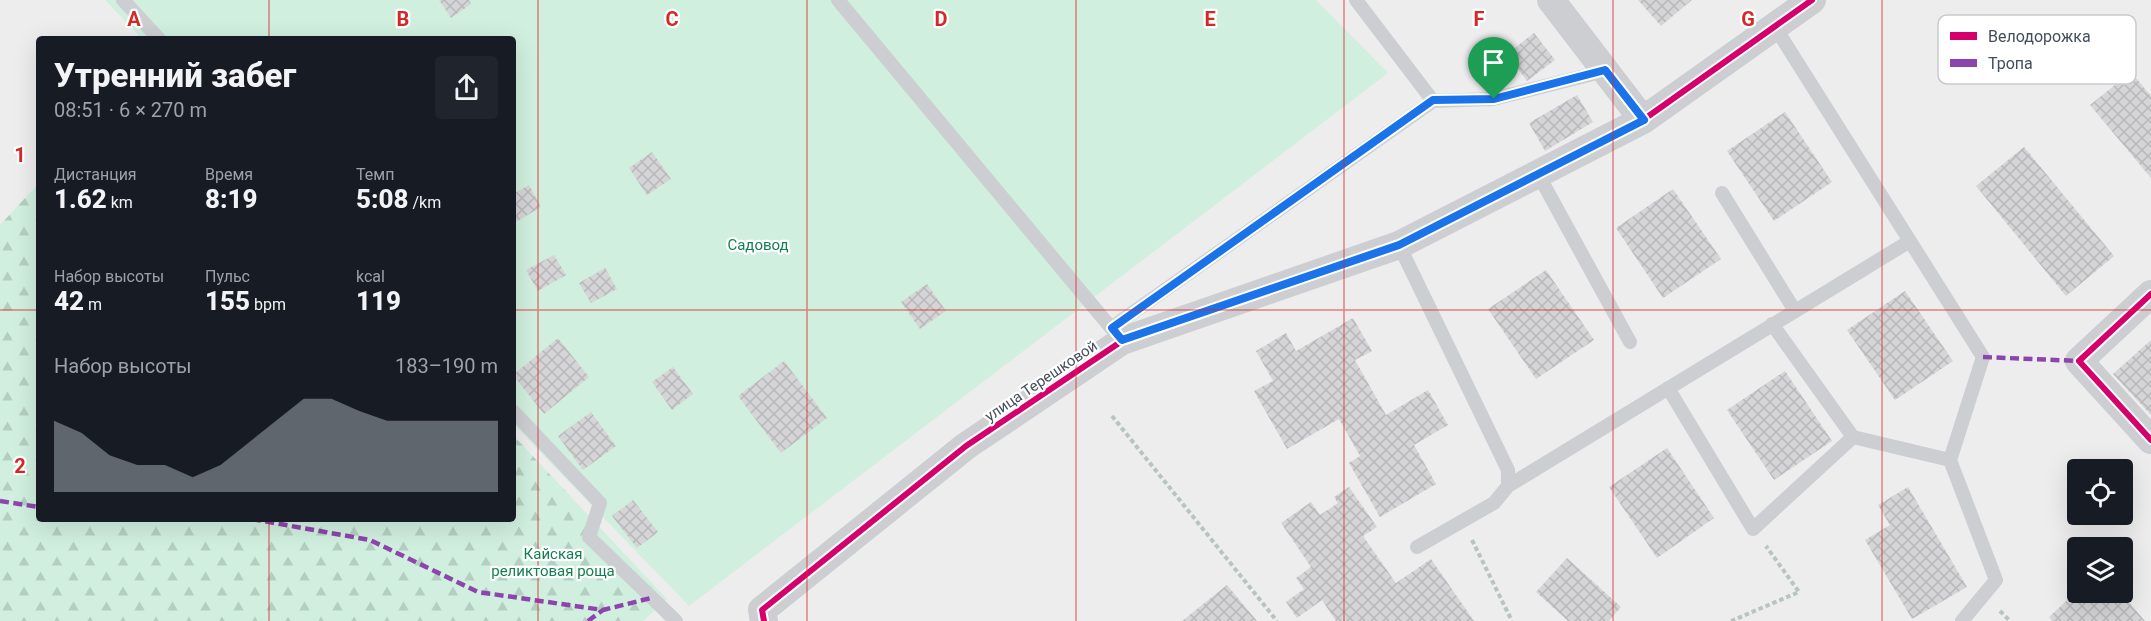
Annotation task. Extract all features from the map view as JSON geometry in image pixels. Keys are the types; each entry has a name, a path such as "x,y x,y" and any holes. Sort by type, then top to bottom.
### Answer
{"street":[{"path":"1551,0 1644,120"},
{"name":"улица Терешковой","path":"759,617 966,446 1117,334 1399,245 1644,120 1775,27 1802,3"},
{"path":"2151,294 2079,361 2151,440"}],"lane":[{"path":"123,0 156,36"},
{"path":"838,0 1117,334 1433,100 1494,99 1605,70"},
{"path":"1356,0 1433,100"},
{"path":"1775,27 1983,357 1950,460 1996,580 1962,621"},
{"path":"1538,174 1630,342"},
{"path":"1722,193 1795,310"},
{"path":"1417,548 1494,503 1508,486 1910,241"},
{"path":"1399,245 1508,470 1508,486"},
{"path":"1772,324 1853,437 1950,460"},
{"path":"1668,388 1753,529 1853,437"},
{"path":"516,414 600,503 589,537 676,621"}],"path":[{"path":"1112,416 1276,621"},
{"path":"1462,521 1512,621"},
{"path":"1731,621 1799,592 1753,529"}],"green space":[{"name":"Садовод","path":"105,0 1316,0 1388,73 689,606 516,427 516,36 139,36"},
{"name":"Кайская реликтовая роща","path":"36,186 36,522 516,522 516,438 667,599 643,621 0,621 0,225"}],"building":[{"path":"439,0 469,0 471,4 451,18"},
{"path":"1638,0 1692,0 1661,26"},
{"path":"1534,33 1555,60 1527,81 1507,54"},
{"path":"2136,78 2151,96 2151,178 2090,105 2116,84 2136,84"},
{"path":"1577,95 1593,122 1545,151 1529,123"},
{"path":"1785,112 1832,182 1774,221 1727,151"},
{"path":"2024,147 2114,256 2066,296 1976,186"},
{"path":"652,152 671,179 647,195 629,168"},
{"path":"529,185 541,207 516,222 516,192"},
{"path":"1673,189 1721,259 1663,298 1616,228"},
{"path":"554,255 566,275 538,291 526,270"},
{"path":"605,268 617,289 591,303 579,283"},
{"path":"1546,270 1594,340 1536,379 1488,309"},
{"path":"927,284 946,311 920,329 901,302"},
{"path":"1905,291 1953,361 1895,400 1847,330"},
{"path":"1353,318 1372,351 1355,360 1386,415 1428,390 1448,425 1414,445 1436,484 1380,517 1349,463 1360,456 1339,419 1287,449 1254,391 1273,381 1256,351 1286,333 1296,351"},
{"path":"558,338 589,377 544,414 516,379 516,373"},
{"path":"2151,340 2151,415 2113,374"},
{"path":"784,361 827,418 781,453 738,396"},
{"path":"673,367 693,394 672,410 652,382"},
{"path":"1785,371 1832,441 1774,480 1727,410"},
{"path":"591,412 616,446 583,470 558,436"},
{"path":"1667,448 1714,518 1657,558 1609,487"},
{"path":"1349,487 1377,527 1363,536 1396,583 1431,559 1474,621 1336,621 1322,600 1297,618 1286,602 1304,589 1296,578 1311,567 1281,523 1311,502 1320,515 1338,503 1334,497"},
{"path":"1908,487 1967,587 1912,619 1865,540 1890,525 1878,505"},
{"path":"633,500 658,532 637,548 612,516"},
{"path":"1567,558 1621,607 1609,621 1568,621 1536,592"},
{"path":"1227,585 1257,621 1182,621"},
{"path":"2067,600 2067,603 2129,603 2145,621 2052,621 2049,617"}],"marked path":[{"path":"1983,357 2079,361"},
{"path":"0,501 36,507"},
{"path":"269,522 370,540 478,592 603,610 651,598"},
{"path":"588,621 603,610"}],"cycle path":[{"path":"764,621 762,610 966,446 1122,341 1399,245 1643,120 1812,0"},
{"path":"2151,294 2079,361 2151,440"}],"route":[{"path":"1605,70 1644,120 1399,245 1122,340 1112,328 1433,100 1494,99 1605,70"}]}
